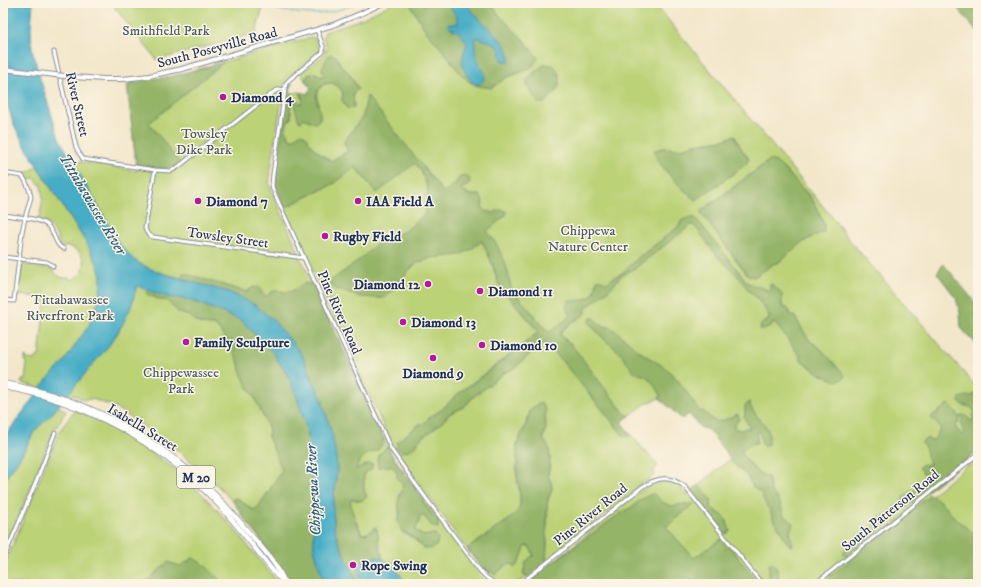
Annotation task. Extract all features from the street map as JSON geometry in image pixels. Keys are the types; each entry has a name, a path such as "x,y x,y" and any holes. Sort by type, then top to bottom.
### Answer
{"highway":[{"name":"M 20","path":"3,383 42,392 80,407"},
{"name":"M 20","path":"3,387 39,395 80,407"},
{"name":"Isabella Street","path":"80,407 130,434 160,453 185,473 219,505 277,576 285,582"}],"main road":[{"name":"South Poseyville Road","path":"3,68 73,77 103,79 123,79 149,76 182,70 317,30 351,18 383,3"}],"street":[{"name":"Pine River Road","path":"317,30 324,46 323,52 286,84 272,174 273,190 391,449 481,572 496,584"},
{"name":"River Street","path":"54,52 76,147 84,159 155,170"},
{"path":"155,170 173,170 272,94 278,90 285,89"},
{"name":"Towsley Street","path":"155,170 145,228 149,235 153,237 304,258"},
{"path":"3,173 22,176 27,183 31,197 25,218 14,301 3,300"},
{"path":"3,215 43,222 52,231 59,246 64,249"},
{"path":"3,257 47,262 53,266"},
{"path":"3,560 55,433"},
{"name":"South Patterson Road","path":"815,584 978,454"},
{"name":"Pine River Road","path":"520,584 642,486 653,480 661,478 679,482 690,493 762,584"}],"green space":[{"name":"Smithfield Park","path":"111,3 264,3 256,33 157,60"},
{"name":"Chippewa Nature Center","path":"393,3 430,3 426,6 426,31 461,74 500,82 507,77 524,71 538,58 524,40 500,16 490,3 654,3 851,242 978,389 978,451 928,491 922,485 921,486 930,496 978,457 978,584 524,584 634,496 648,487 661,482 667,482 674,484 687,495 735,455 668,387 657,399 648,402 621,422 505,287 486,246 483,243 492,263 499,285 539,332 459,393 423,424 418,425 415,447 419,440 441,423 449,414 464,407 472,398 504,373 515,367 534,350 536,346 542,343 549,347 557,355 628,437 631,435 658,466 655,468 655,475 546,562 547,507 552,489 548,476 550,458 543,439 544,433 527,417 526,425 517,444 517,476 520,506 507,521 467,549 485,568 495,575 506,565 519,562 526,546 529,546 534,555 526,564 525,570 528,577 524,579 515,583 507,584 498,582 489,577 477,564 399,457 391,443 284,208 335,183 355,167 377,193 368,96 363,116 344,142 348,151 331,161 314,149 309,143 292,140 285,131 287,123 291,118 290,101 292,93 300,92 303,101 298,110 299,121 301,122 303,118 315,123 318,109 317,91 321,86 327,83 337,85 343,93 342,100 354,108 353,93 358,88 348,72 341,66 336,56 325,64 322,69 324,75 321,77 316,73 308,75 305,81 301,73 324,55 327,48 323,37 325,32 363,18","holes":["734,135 749,159 745,165 696,200 685,191 657,158 669,148 685,148 695,144 729,139","770,160 784,169 812,199 824,224 823,232 803,242 779,262 773,264 759,274 747,274 701,211","770,284 777,291 782,306 788,309 791,315 795,317 805,334 811,342 816,345 831,379 753,285 770,291"]},
{"path":"421,3 426,6 430,3 490,3 500,16 524,40 538,58 532,67 507,77 491,88 478,86 469,82 461,74 426,31 410,4"},
{"path":"953,3 978,3 978,32"},
{"name":"Towsley Dike Park","path":"312,37 317,40 321,46 321,50 285,80 269,183 299,253 300,259 303,262 390,452 411,482 403,490 399,500 402,532 414,539 423,548 423,536 415,530 419,522 420,515 425,517 432,526 438,528 438,522 422,500 425,500 482,577 491,584 407,584 395,568 382,558 376,527 368,533 362,534 358,524 338,540 337,471 182,278 151,269 128,255 114,235 71,160 137,171 127,83 174,76"},
{"path":"330,54 336,56 341,66 348,72 358,89 353,93 354,108 348,109 342,100 343,92 338,86 331,83 324,84 318,90 316,97 320,119 315,123 303,118 301,122 299,121 293,101 296,99 300,104 303,101 300,92 308,94 311,87 305,81 308,75 316,73 321,77 324,75 322,69"},
{"path":"224,62 149,123 180,163 175,166 164,168 136,165 128,90 130,85 134,82 174,76"},
{"path":"546,64 554,66 559,73 560,82 552,97 543,103 538,103 526,83 534,72"},
{"path":"290,83 292,83 290,91 292,93 290,101 291,118 287,123 285,131 292,140 301,133 307,137 311,145 317,151 331,161 348,151 344,142 363,116 367,96 443,192 455,184 459,178 466,175 469,178 470,183 461,190 470,195 480,195 483,202 482,206 485,211 494,213 500,210 506,211 506,215 487,231 497,245 504,259 511,288 547,331 550,332 568,318 570,315 567,309 569,300 584,300 588,298 595,290 597,280 607,283 622,273 639,257 672,232 679,226 682,220 695,218 748,283 770,291 770,284 773,285 775,289 779,290 782,295 782,306 788,309 791,315 795,317 811,342 820,348 845,375 843,379 836,381 818,373 801,360 800,356 790,342 774,323 764,330 760,329 761,325 769,319 769,315 737,275 717,256 695,226 691,225 634,269 622,275 608,291 586,308 586,313 560,333 562,337 571,344 626,415 631,415 621,422 631,435 628,437 624,436 557,355 549,347 542,343 536,346 534,350 515,368 504,373 472,398 464,407 449,414 441,423 419,440 415,447 401,452 397,448 397,442 418,425 423,424 459,393 539,332 499,285 492,263 482,241 460,255 431,258 417,263 409,270 390,294 383,298 360,297 335,289 329,282 362,258 374,246 406,230 425,214 428,189 421,171 415,163 377,193 355,167 335,183 284,208 275,183 287,87"},
{"path":"734,135 749,159 745,165 696,200 668,174 659,162 654,151 664,148 684,148 726,139"},
{"path":"770,160 776,162 784,169 812,199 824,224 824,232 803,242 779,262 773,264 754,277 747,274 701,211"},
{"name":"Tittabawassee Riverfront Park","path":"37,166 85,241 96,261 101,275 100,296 89,325 63,363 40,388 21,383 22,380 25,380 27,362 25,362 25,356 27,359 35,360 35,357 39,357 45,302 42,301 42,297 18,295 22,264 52,268 59,276 70,278 70,280 77,277 82,272 84,262 78,251 65,246 65,248 62,247 50,226 37,219 37,217 39,218 41,214 43,198 40,183 39,184 35,178 28,181 25,172 29,172"},
{"path":"943,264 978,306 978,346 961,328 960,313 956,298 937,273"},
{"path":"183,273 247,292 253,287 257,287 261,290 263,295 267,296 273,291 292,291 303,283 311,284 315,287 384,439 378,450 366,455 362,459 356,470 367,464 373,464 371,470 364,474 364,490 367,497 362,501 351,499 356,522 362,534 368,533 376,527 382,555 382,558 375,557 358,572 364,584 359,584 353,574 338,540 334,526 333,504 337,471 333,438 321,397 301,353 274,321 254,304 182,278"},
{"name":"Chippewassee Park","path":"137,286 148,290 146,291 147,294 161,300 166,300 178,312 189,316 201,324 214,325 218,328 233,349 246,384 254,396 269,429 268,437 283,470 258,507 253,510 237,498 233,499 234,503 222,490 175,448 121,411 92,399 84,400 77,396 68,394 118,333 131,307"},
{"path":"148,290 167,297 184,299 198,303 241,320 274,354 288,376 297,397 308,433 313,503 314,548 322,577 326,584 294,584 269,553 234,503 233,499 237,498 253,510 259,507 282,470 268,436 269,429 254,396 246,384 233,349 218,328 214,325 201,324 189,316 178,312 166,300 161,300 147,294 146,291"},
{"path":"591,318 594,318 602,326 611,327 643,354 666,368 677,379 700,412 703,411 713,420 721,421 737,414 739,419 734,426 735,429 742,430 745,428 750,428 744,417 745,406 750,402 752,410 768,431 769,442 764,446 762,444 760,432 758,432 757,443 751,444 743,449 742,454 757,472 768,477 771,491 780,503 784,516 793,524 790,532 793,546 790,546 785,540 761,493 753,487 747,476 733,463 708,430 700,427 689,414 682,419 659,398 661,396 652,382 646,376 635,373 618,351 590,324 589,321"},
{"path":"976,393 978,397 978,451 932,486 846,557 843,553 846,548 875,524 877,519 887,514 902,501 903,497 911,491 916,490 927,480 919,467 921,465 930,464 922,443 928,438 931,441 933,440 941,429 931,417 948,404 955,410 959,417 959,423 956,424 956,428 961,434 964,435 961,422 963,419 960,417 964,415 973,421 974,419 972,416 975,413 971,407 960,404 960,398"},
{"path":"541,403 545,409 546,429 543,439 549,447 550,458 548,476 552,489 547,507 546,562 528,577 523,575 526,562 534,555 529,546 526,546 520,561 514,568 513,564 510,564 503,567 495,575 485,568 467,549 507,521 518,510 520,506 520,496 517,476 517,444 526,425 530,410"},
{"path":"58,406 66,411 53,433 3,555 3,483 24,451 34,432"},
{"path":"75,410 117,430 172,467 200,492 232,526 279,584 3,584 3,569 60,430"},
{"path":"388,446 400,467 425,500 422,500 438,522 438,528 432,526 425,517 420,515 419,522 415,530 423,536 435,534 438,538 437,545 431,549 423,548 415,539 403,532 398,523 398,517 400,515 398,502 399,496 403,489 402,483 397,478 397,472 392,466 383,466 378,468 377,459 379,454"},
{"path":"698,485 710,498 712,504 711,507 725,518 730,531 728,533 725,534 691,491"},
{"path":"653,493 662,502 671,506 694,504 666,527 694,558 723,538 759,584 691,584 690,579 686,577 688,584 624,584 615,582 610,584 533,584 533,578 554,561 621,513"},
{"path":"931,494 975,535 978,535 978,584 833,584 828,578"},
{"path":"193,558 206,566 224,584 144,584 168,562 180,566"},
{"path":"772,562 777,569 779,584 765,584 759,576 764,580 769,580 769,564"}],"water":[{"path":"3,3 33,3 31,27 32,49 59,138 114,236 123,248 132,258 142,265 158,272 229,292 254,304 274,321 301,353 321,397 333,438 337,471 333,504 334,526 338,540 359,584 326,584 322,577 314,548 313,503 308,433 297,397 288,376 274,354 241,320 184,299 167,297 137,286 131,307 125,320 110,344 52,414 34,432 24,451 3,483 3,439 45,382 63,363 89,325 100,296 101,275 96,261 85,241 26,148 14,125 8,107 3,53"},
{"path":"447,3 466,3 507,49 509,62 502,60 499,48 494,44 478,38 475,40 476,55 485,75 480,84 474,84 464,71 462,59 467,43 459,33 447,24 458,24 456,15"},
{"path":"375,557 382,558 395,568 407,584 364,584 358,571 360,564 365,560"}],"waterway":[{"path":"123,3 136,8 159,6"},
{"path":"163,6 199,3"},
{"path":"254,3 284,11 315,14 332,12 360,3"}],"place":[{"name":"Diamond 4","path":"223,97"},
{"name":"Diamond 7","path":"198,201"},
{"name":"IAA Field A","path":"358,201"},
{"name":"Rugby Field","path":"325,236"},
{"name":"Diamond 12","path":"428,284"},
{"name":"Diamond 11","path":"480,291"},
{"name":"Diamond 13","path":"403,322"},
{"name":"Family Sculpture","path":"186,342"},
{"name":"Diamond 10","path":"482,345"},
{"name":"Diamond 9","path":"433,358"},
{"name":"Rope Swing","path":"353,565"}],"water label":[{"name":"Tittabawassee River","path":"93,204"},
{"name":"Chippewa River","path":"313,490"}]}
